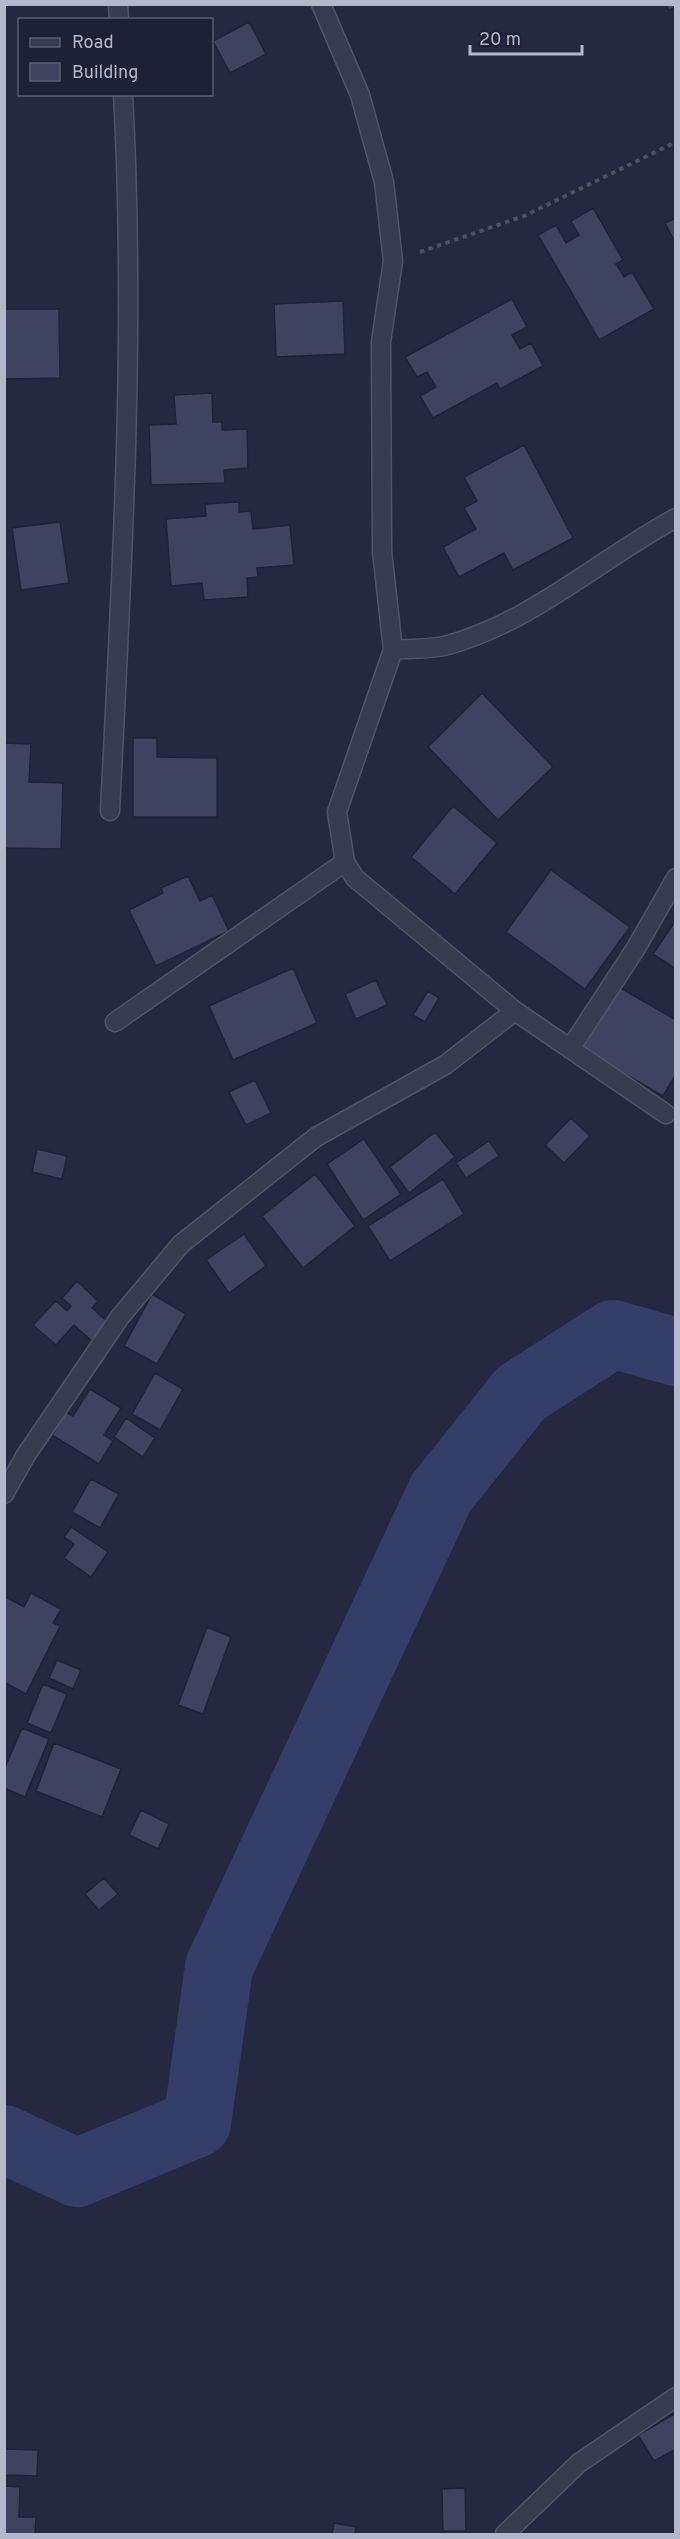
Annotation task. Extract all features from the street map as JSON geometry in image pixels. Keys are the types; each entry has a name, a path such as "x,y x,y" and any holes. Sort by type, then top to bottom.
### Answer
{"street":[{"path":"321,4 360,95 384,182 393,261 381,342 382,551 393,650 337,812 345,862 363,885 515,1011 666,1114"},
{"path":"110,811 124,536 129,329 123,96"},
{"path":"393,650 447,646 523,615 632,541 675,518"},
{"path":"115,1022 345,862"},
{"path":"570,1049 636,948 675,878"},
{"path":"4,1494 26,1455 120,1317 181,1244 316,1137 445,1065 515,1011"},
{"path":"505,2535 579,2463 675,2397"}],"path":[{"path":"393,261 524,216 675,142"}],"building":[{"path":"666,4 676,4 676,7 669,10"},
{"path":"249,22 266,54 230,73 213,41"},
{"path":"593,208 623,260 616,264 624,277 632,272 654,309 599,340 538,235 556,225 566,243 579,235 571,221"},
{"path":"676,218 676,244 665,223"},
{"path":"512,299 527,327 512,335 520,349 531,343 543,366 500,389 497,383 433,418 420,396 436,387 427,372 417,377 405,357"},
{"path":"343,301 345,354 276,357 274,304"},
{"path":"4,309 59,309 60,378 4,379"},
{"path":"212,393 213,422 222,422 222,430 247,429 248,468 224,470 225,483 151,485 149,425 176,424 174,395"},
{"path":"524,445 573,538 513,570 504,553 459,577 443,547 476,529 464,508 477,501 464,477"},
{"path":"239,502 239,512 251,511 253,529 290,525 294,565 257,568 258,577 247,578 248,597 204,600 202,583 171,586 166,519 206,516 205,504"},
{"path":"60,522 69,583 21,590 12,528"},
{"path":"482,693 553,767 498,820 428,747"},
{"path":"133,738 157,738 157,757 217,758 217,817 133,817"},
{"path":"4,743 31,744 29,782 63,783 61,849 4,848"},
{"path":"453,806 497,843 455,894 411,857"},
{"path":"551,870 630,927 585,989 506,932"},
{"path":"188,876 200,901 212,895 229,931 156,966 129,910 163,893 161,888"},
{"path":"676,920 676,969 653,954"},
{"path":"293,968 317,1023 233,1060 209,1006"},
{"path":"376,980 387,1005 356,1019 345,994"},
{"path":"617,986 676,1020 676,1074 663,1096 581,1049"},
{"path":"428,991 439,998 425,1022 413,1015"},
{"path":"255,1080 271,1113 246,1125 229,1092"},
{"path":"571,1118 590,1136 564,1163 545,1145"},
{"path":"435,1132 455,1157 409,1193 390,1167"},
{"path":"364,1139 401,1194 363,1220 327,1164"},
{"path":"489,1141 499,1156 466,1178 456,1163"},
{"path":"37,1149 67,1156 62,1179 32,1172"},
{"path":"315,1174 355,1226 303,1268 262,1216"},
{"path":"443,1179 464,1214 390,1261 368,1226"},
{"path":"244,1234 266,1266 229,1293 206,1260"},
{"path":"77,1281 98,1301 92,1308 110,1324 93,1342 74,1325 56,1345 33,1325 56,1301 67,1311 71,1306 62,1298"},
{"path":"152,1294 186,1314 157,1364 124,1346"},
{"path":"155,1373 183,1389 160,1430 132,1414"},
{"path":"90,1389 121,1408 104,1435 113,1441 99,1464 52,1435 66,1412 73,1416"},
{"path":"126,1418 155,1438 143,1457 114,1437"},
{"path":"91,1479 119,1494 100,1528 72,1512"},
{"path":"71,1527 108,1552 91,1577 64,1558 74,1544 64,1537"},
{"path":"31,1593 61,1609 53,1623 60,1626 26,1694 4,1682 4,1596 24,1607"},
{"path":"207,1627 231,1637 203,1714 178,1705"},
{"path":"57,1660 81,1670 73,1689 49,1678"},
{"path":"43,1684 67,1694 51,1733 27,1723"},
{"path":"22,1728 49,1739 25,1797 4,1788 4,1770"},
{"path":"54,1743 121,1769 102,1817 36,1791"},
{"path":"141,1810 169,1824 158,1849 129,1835"},
{"path":"104,1878 118,1894 99,1910 85,1894"},
{"path":"676,2413 676,2449 654,2461 638,2435"},
{"path":"4,2449 38,2450 37,2476 4,2475"},
{"path":"4,2486 20,2487 19,2517 36,2517 35,2534 4,2534"},
{"path":"465,2488 466,2531 443,2531 442,2489"},
{"path":"334,2523 356,2527 355,2534 332,2534"}],"waterway":[{"path":"4,2139 77,2173 197,2123 219,1967 441,1493 521,1393 613,1334 676,1352"}]}
